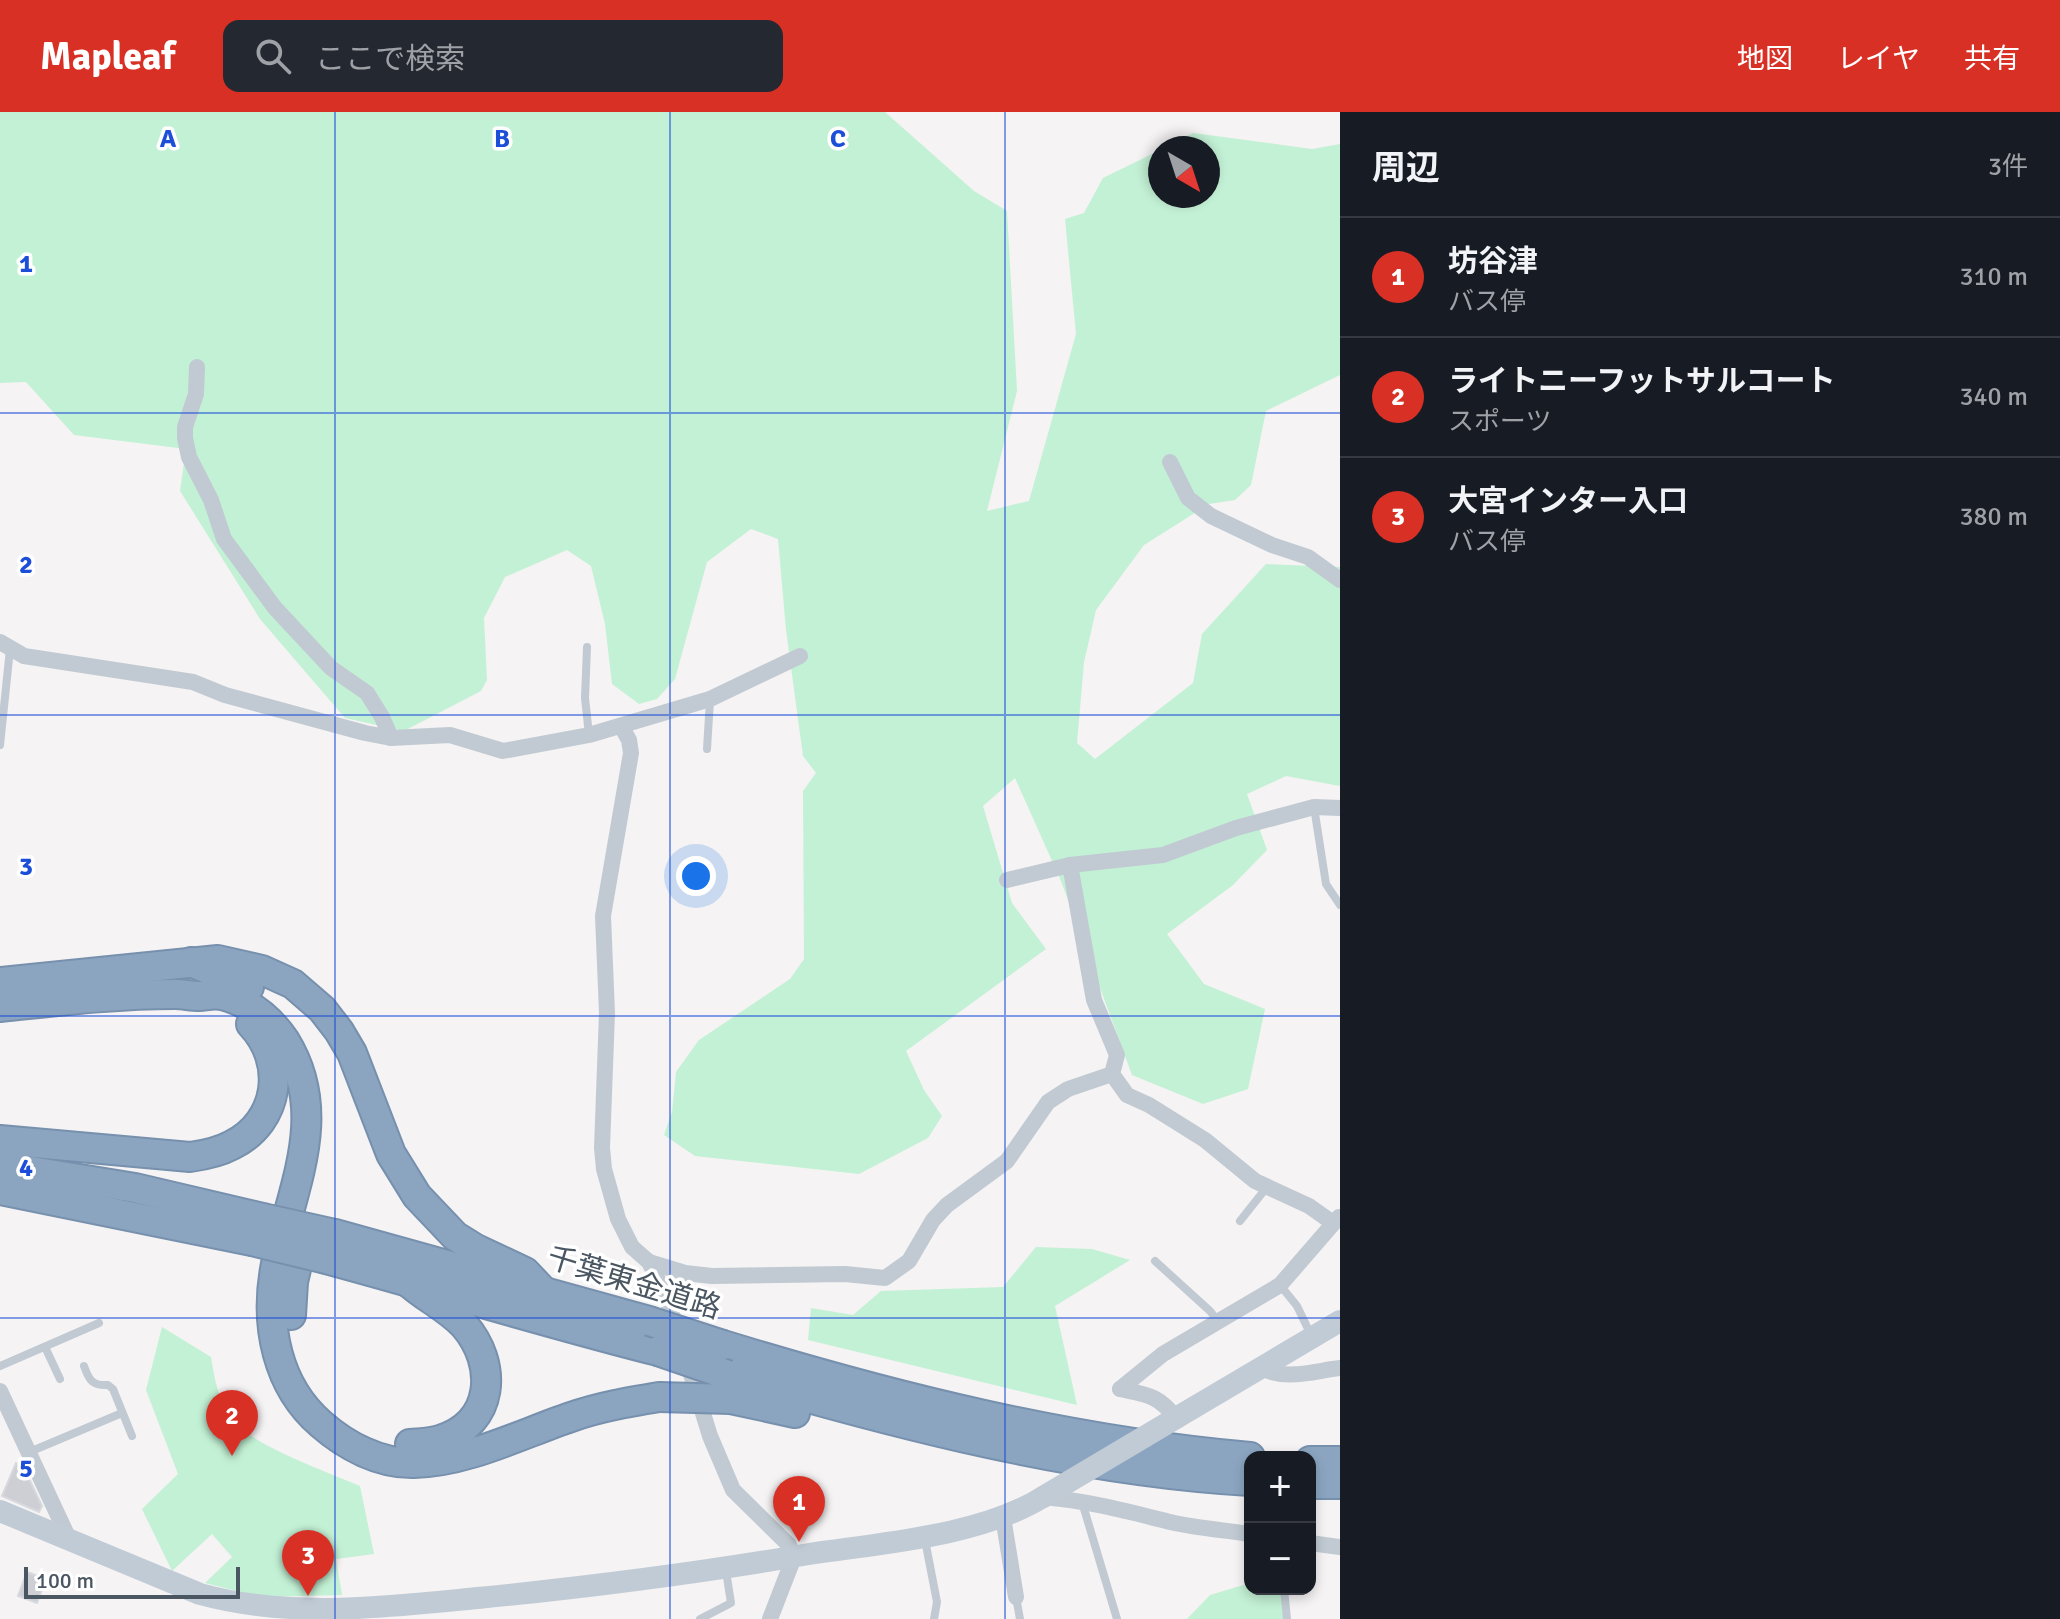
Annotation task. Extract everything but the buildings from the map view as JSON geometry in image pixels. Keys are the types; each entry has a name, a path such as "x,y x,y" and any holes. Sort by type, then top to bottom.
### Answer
{"highway":[{"path":"0,982 218,960 241,963 278,977 307,995 339,1031 352,1053 391,1154 417,1196 455,1236 525,1272 543,1291"},
{"path":"191,962 257,991 286,1016 309,1050 322,1089 323,1122 320,1162 293,1282 291,1329 295,1350 312,1387 338,1417 354,1429 374,1437 409,1444 441,1440 457,1432 477,1414 487,1382 482,1352 464,1325 406,1280"},
{"path":"0,1007 94,998 200,996 214,993 251,1007 267,1018 279,1032 297,1065 305,1100 305,1146 301,1174 275,1269 275,1342 280,1364 299,1402 331,1433 369,1454 413,1463 469,1453 574,1416 659,1397 729,1387 870,1431 1069,1466 1244,1480"},
{"path":"0,1140 190,1157 213,1153 249,1134 272,1102 274,1085 270,1054 253,1026 200,996"},
{"name":"千葉東金道路","path":"0,1166 135,1188 257,1229 543,1291 891,1395 1099,1440 1244,1456"},
{"name":"千葉東金道路","path":"0,1190 257,1229"},
{"name":"千葉東金道路","path":"331,1247 406,1280 658,1351 729,1387"},
{"path":"1316,1461 1340,1461"},
{"path":"1316,1484 1340,1484"}],"street":[{"path":"197,367 196,394 185,427 185,438 189,457 211,500 224,539 275,608 331,668 367,693 391,738"},
{"path":"1170,462 1188,498 1211,516 1272,545 1308,557 1340,580"},
{"path":"5,645 24,656 193,682 225,695 391,738 450,735 503,751 589,735 710,699 800,656"},
{"path":"621,726 629,740 631,753 603,916 607,1013 602,1148 604,1169 618,1219 632,1247 649,1262 665,1294 710,1436 728,1481 744,1503 789,1545 794,1557 770,1619"},
{"path":"1007,880 1070,865 1163,855 1236,828 1314,807 1340,808"},
{"path":"1070,865 1092,975 1094,1000 1117,1055 1112,1074"},
{"path":"649,1262 685,1273 712,1276 845,1274 885,1278 909,1261 933,1220 947,1205 1007,1161 1048,1102 1068,1089 1112,1074"},
{"path":"1112,1074 1127,1095 1205,1140 1255,1181 1337,1220 1280,1285 1163,1354 1120,1389 1151,1395 1163,1402 1176,1418"},
{"path":"0,1511 200,1594 223,1611 388,1607 601,1586 725,1569 924,1536 1003,1517 1043,1497 1340,1321"},
{"path":"1262,1368 1284,1375 1340,1368"},
{"path":"0,1391 69,1539"},
{"path":"1043,1497 1082,1501 1171,1522 1244,1533"},
{"path":"1003,1517 1016,1597"},
{"path":"1316,1544 1340,1547"}],"lane":[{"path":"0,745 5,645"},
{"path":"587,647 585,698 589,735"},
{"path":"707,749 710,699"},
{"path":"1314,807 1326,884 1340,905"},
{"path":"1240,1221 1268,1187"},
{"path":"1155,1261 1218,1321"},
{"path":"1280,1285 1297,1306 1312,1337"},
{"path":"0,1366 99,1323"},
{"path":"45,1347 60,1379"},
{"path":"84,1366 92,1383 108,1385 113,1389 132,1436"},
{"path":"27,1453 122,1413"},
{"path":"1082,1501 1117,1619"},
{"path":"924,1536 937,1602 934,1619"},
{"path":"700,1619 731,1603 725,1569"},
{"path":"1285,1595 1287,1619"},
{"path":"1016,1597 1020,1619"}],"green space":[{"path":"0,112 885,112 974,191 1007,211 1017,391 987,511 1029,501 1076,334 1065,219 1084,213 1103,178 1148,156 1148,208 1220,208 1220,137 1312,149 1340,144 1340,375 1266,411 1251,485 1235,500 1209,504 1144,545 1096,610 1084,662 1077,743 1095,759 1193,683 1202,634 1266,564 1340,567 1340,786 1286,776 1247,794 1267,850 1233,885 1167,934 1204,984 1265,1009 1248,1089 1203,1104 1132,1075 1061,881 1015,778 983,806 1012,903 1046,949 906,1051 924,1090 942,1116 928,1138 859,1174 695,1156 664,1135 672,1112 676,1072 699,1040 790,979 804,959 803,791 816,773 803,756 786,630 778,539 751,529 707,562 675,679 657,699 639,704 612,684 605,624 591,566 567,550 505,577 484,618 487,680 481,691 404,731 345,718 260,619 180,491 186,449 74,435 26,382 0,383"},
{"path":"1193,133 1215,136 1187,136"},
{"path":"1036,1247 1092,1249 1130,1260 1055,1306 1077,1405 808,1340 811,1308 853,1315 881,1291 1003,1287"},
{"path":"162,1327 211,1357 222,1402 238,1426 270,1447 360,1486 374,1554 336,1559 342,1595 261,1597 205,1583 232,1557 212,1534 172,1571 142,1509 178,1474 146,1390"},
{"path":"1244,1585 1244,1595 1286,1595 1289,1619 1187,1619 1210,1595"}],"place":[{"name":"ライトニーフットサルコート","path":"232,1456"},
{"name":"坊谷津","path":"799,1542"},
{"name":"大宮インター入口","path":"308,1596"}]}
